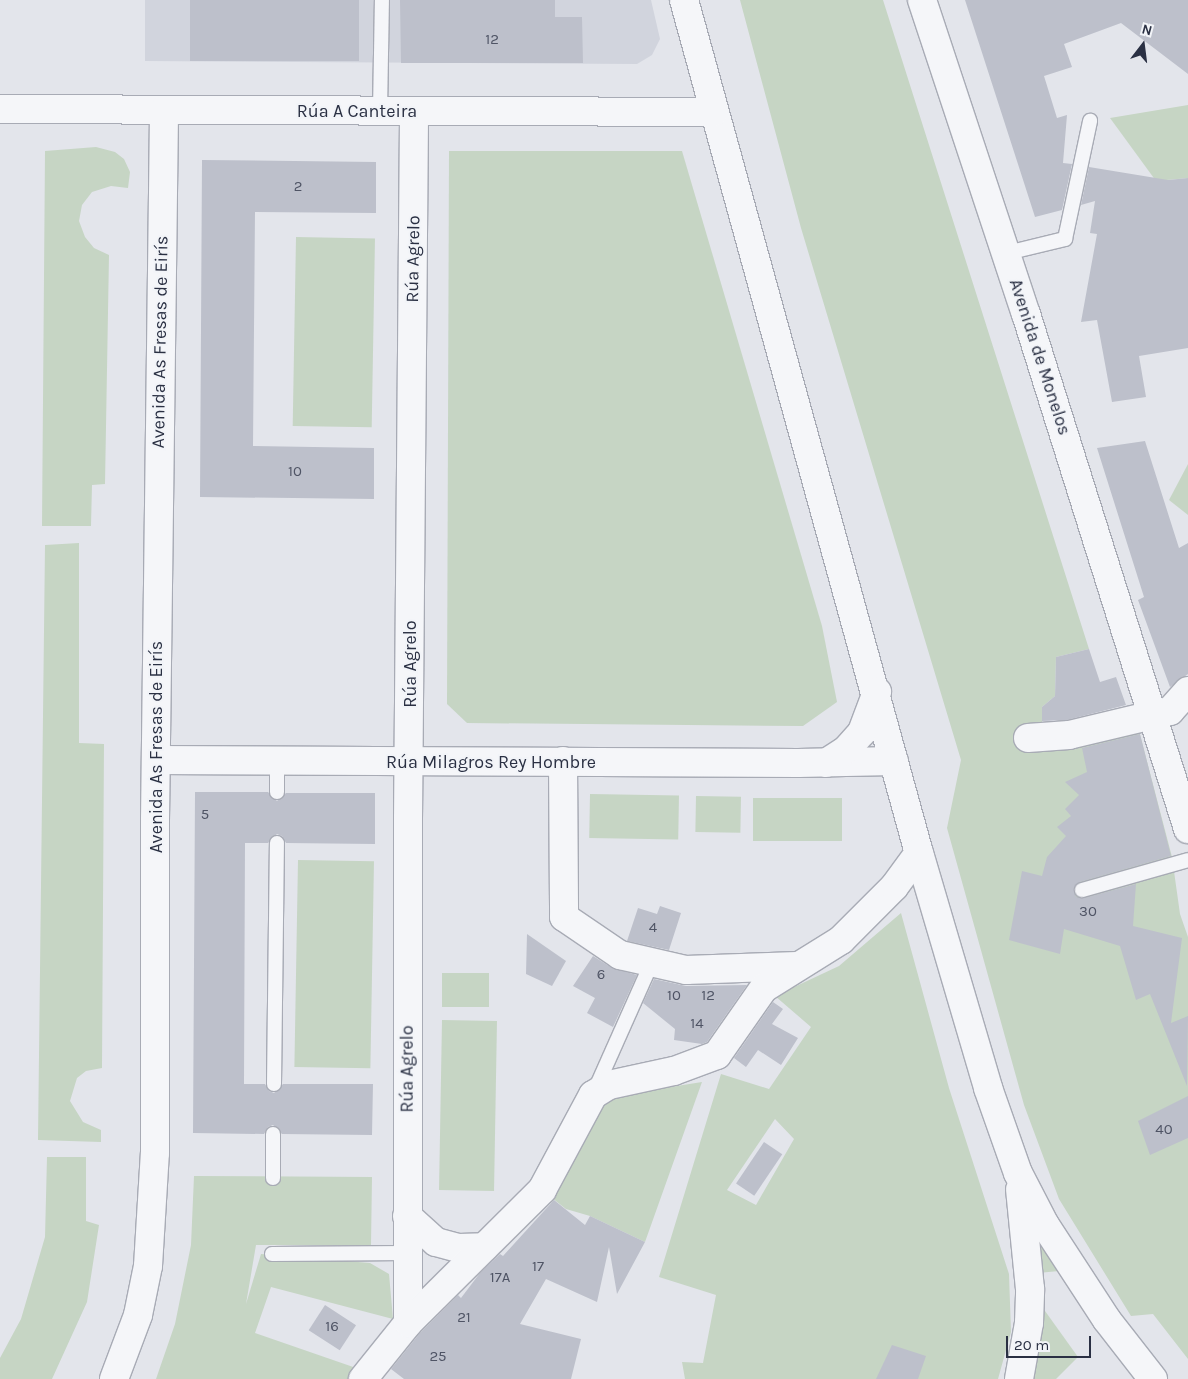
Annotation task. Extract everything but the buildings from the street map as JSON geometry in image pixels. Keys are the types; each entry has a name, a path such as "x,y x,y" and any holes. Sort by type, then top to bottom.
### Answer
{"street":[{"path":"684,0 972,1041 1018,1172 1071,1267 1140,1374"},
{"name":"Avenida de Monelos","path":"922,0 1007,253 1154,715 1188,829"},
{"name":"Rúa A Canteira","path":"0,110 714,112"},
{"name":"Avenida As Fresas de Eirís","path":"114,1379 138,1315 151,1230 155,1153 156,760 164,110"},
{"name":"Rúa Agrelo","path":"408,1323 406,1216 414,111"},
{"path":"1028,738 1069,735 1170,711 1188,691"},
{"path":"826,763 846,750 862,732 877,692"},
{"name":"Rúa Milagros Rey Hombre","path":"156,760 826,763 894,761"},
{"path":"564,761 564,917 620,954 686,970 797,966"},
{"path":"363,1379 408,1323 542,1190 593,1095 609,1085 674,1071 717,1055 764,988 841,940 872,912 919,852"},
{"path":"1018,1172 1030,1289 1028,1332 1019,1379"},
{"path":"406,1216 436,1242 459,1248 484,1247"}],"lane":[{"path":"380,111 382,0"},
{"path":"1007,253 1065,239 1090,121"},
{"path":"277,761 277,792"},
{"path":"274,1084 276,843"},
{"path":"1082,890 1188,860"},
{"path":"593,1095 652,962"},
{"path":"273,1134 273,1178"},
{"path":"272,1254 406,1253"}],"shaded area":[{"path":"145,0 651,0 660,39 652,55 637,64 145,61"}],"green space":[{"path":"740,0 883,0 1089,649 1056,657 1055,696 1042,707 1042,724 1070,723 1127,707 1138,727 1172,857 1180,914 1188,937 1188,1359 1153,1314 1131,1316 1059,1199 1024,1105 947,828 961,760 801,228"},
{"path":"1188,105 1188,178 1156,181 1110,118"},
{"path":"96,147 115,152 124,159 130,172 128,188 111,186 92,192 82,205 79,221 85,237 94,248 109,255 105,484 92,485 91,526 42,526 45,151"},
{"path":"449,151 682,151 822,626 837,702 803,726 467,723 447,704"},
{"path":"296,237 375,238 372,427 293,426"},
{"path":"1188,464 1188,515 1169,500"},
{"path":"79,543 79,743 104,744 102,1068 86,1071 77,1078 70,1101 83,1122 101,1130 101,1142 38,1140 45,545"},
{"path":"590,794 679,796 678,840 589,838"},
{"path":"696,796 741,797 740,833 695,832"},
{"path":"753,798 842,798 842,841 753,841"},
{"path":"298,860 374,861 370,1068 294,1067"},
{"path":"901,913 949,1088 1009,1274 1011,1332 998,1379 685,1379 682,1362 703,1363 716,1295 659,1277 721,1074 769,1089 811,1027 775,996 839,966","holes":["775,1119 794,1139 756,1205 727,1190"]},
{"path":"442,973 489,973 489,1007 442,1007"},
{"path":"442,1020 497,1021 494,1191 439,1190"},
{"path":"702,1082 645,1242 590,1216 566,1209 552,1198 608,1097"},
{"path":"47,1157 86,1157 86,1221 99,1225 87,1302 52,1379 0,1379 0,1358 21,1319 45,1237"},
{"path":"194,1176 372,1177 371,1245 256,1245 246,1304 261,1254 370,1263 389,1274 393,1319 271,1287 255,1333 359,1369 352,1379 156,1379 175,1324 191,1245"},
{"path":"1039,1238 1059,1271 1038,1273"},
{"path":"1040,1304 1078,1357 1056,1379 1027,1379"}]}
